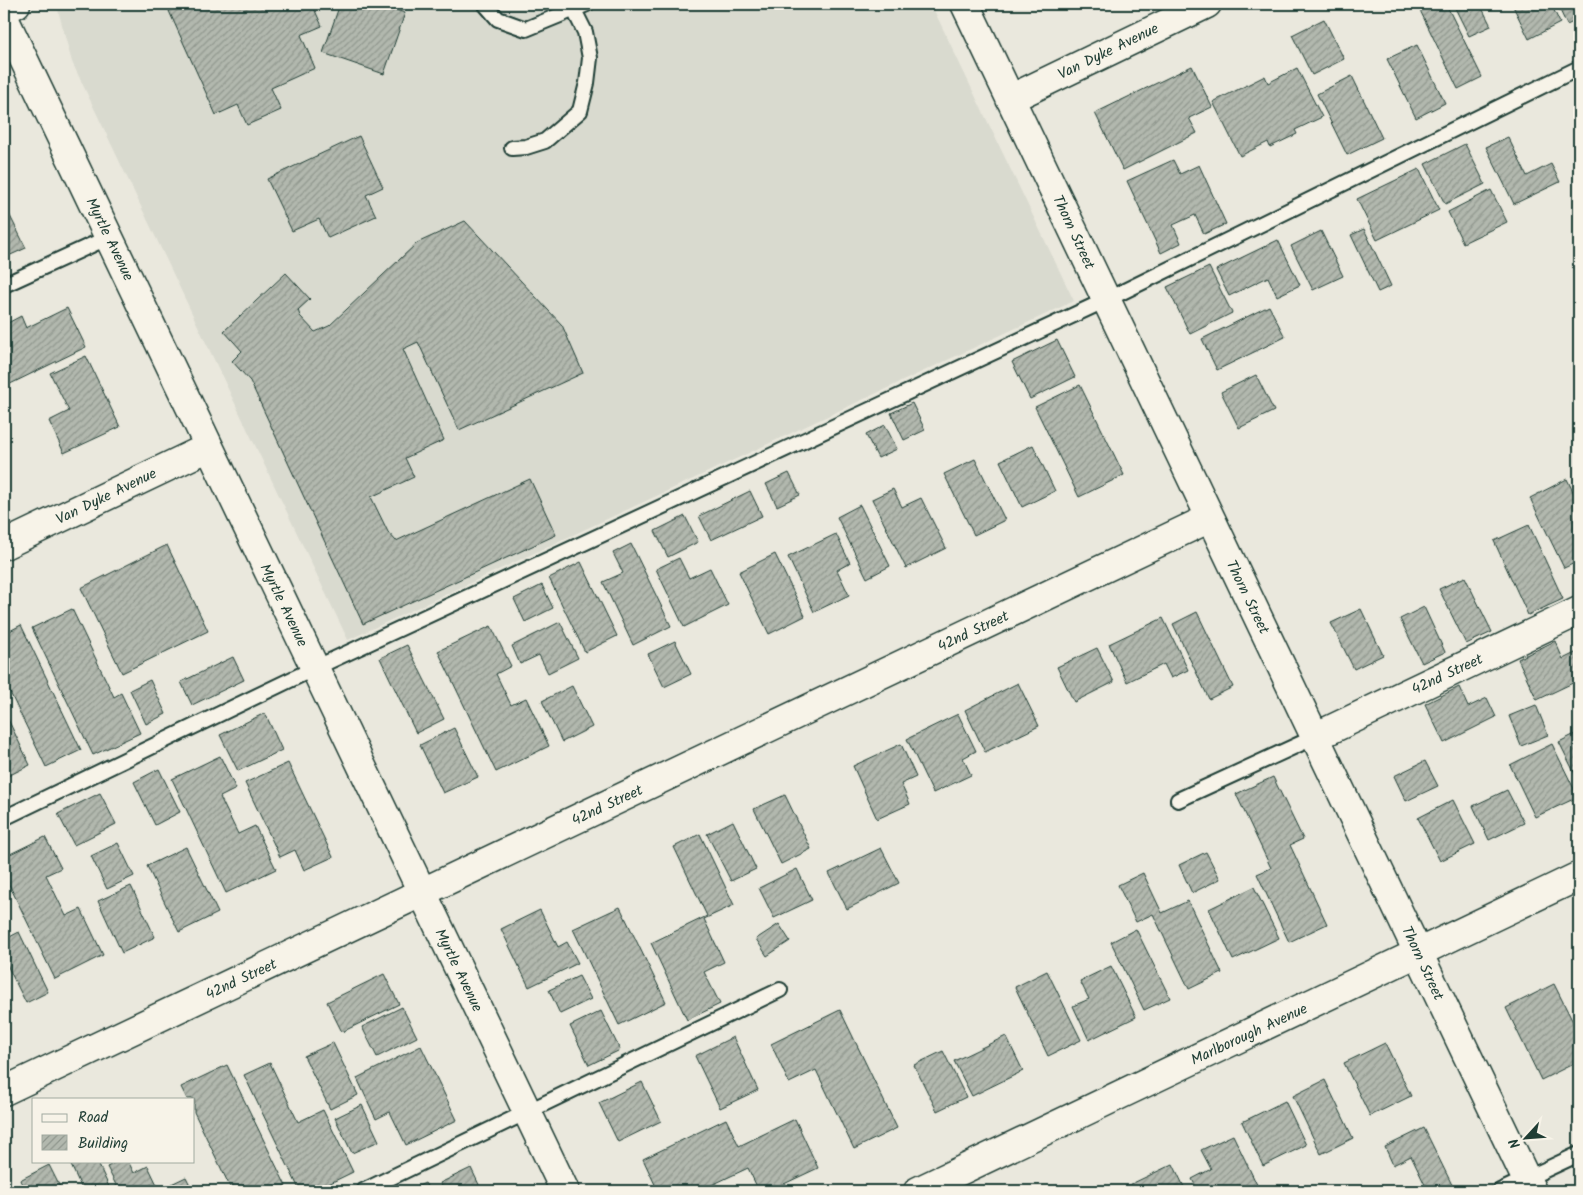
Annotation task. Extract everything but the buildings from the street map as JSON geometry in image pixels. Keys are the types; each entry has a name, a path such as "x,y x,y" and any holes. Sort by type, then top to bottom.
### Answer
{"street":[{"path":"4,10 16,4"},
{"name":"Thorn Street","path":"964,4 1529,1185"},
{"name":"Van Dyke Avenue","path":"1010,99 1207,4"},
{"name":"Myrtle Avenue","path":"4,18 565,1191"},
{"name":"Van Dyke Avenue","path":"4,545 209,447"},
{"name":"42nd Street","path":"4,1091 1210,518"},
{"name":"42nd Street","path":"1315,736 1579,611"},
{"name":"Marlborough Avenue","path":"918,1191 1579,876"}],"lane":[{"path":"484,4 498,19 526,29 577,6 585,32 590,58 588,83 580,111 545,141 526,147 512,148"},
{"path":"4,818 315,668 1106,300 1579,68"},
{"path":"4,285 109,237"},
{"path":"1178,800 1315,736"},
{"path":"363,1191 780,990"},
{"path":"1500,1191 1529,1185 1579,1154"}],"shaded area":[{"path":"70,4 931,4 1074,301 348,640 72,62 58,10"}]}
